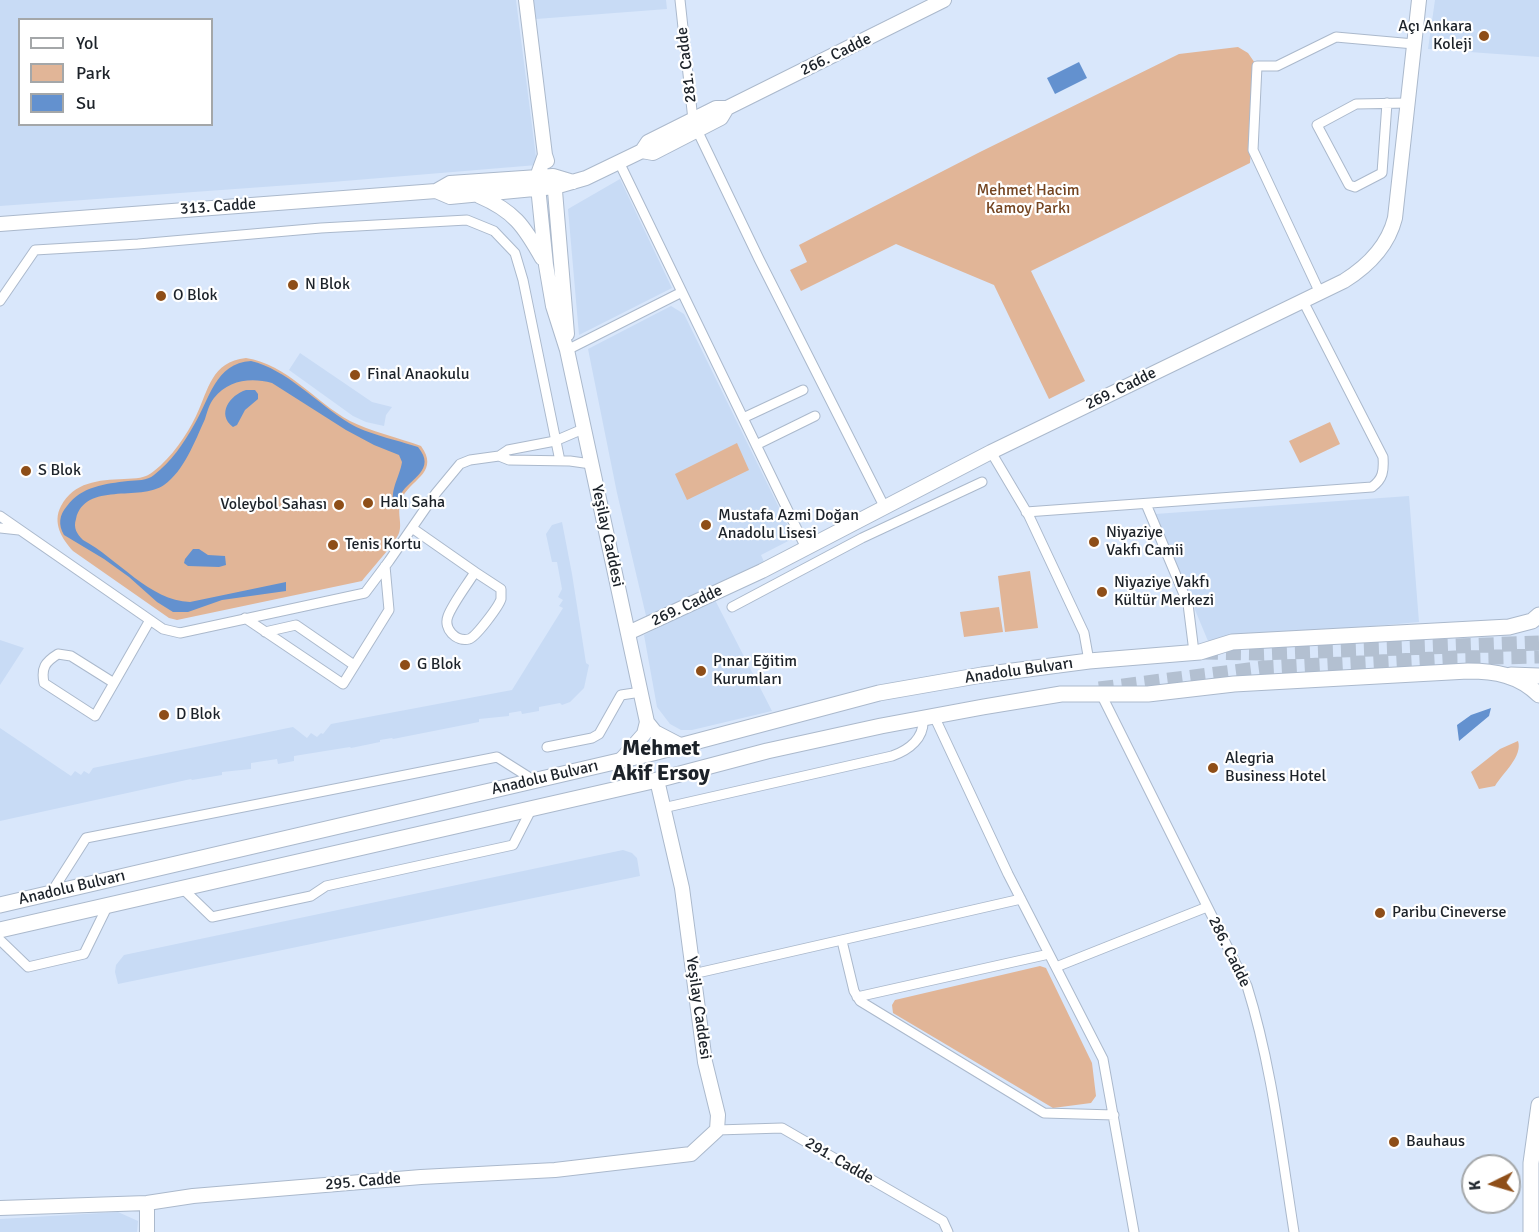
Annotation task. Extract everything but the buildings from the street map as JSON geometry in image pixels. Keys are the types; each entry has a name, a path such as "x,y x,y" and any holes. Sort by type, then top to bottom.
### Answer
{"main road":[{"name":"Anadolu Bulvarı","path":"0,905 535,781 879,693 982,675 1089,661 1197,652 1232,642 1509,627 1536,619"},
{"name":"Anadolu Bulvarı","path":"0,930 657,780 767,751 928,717 1060,694 1148,694 1234,684 1468,671 1539,676"},
{"path":"1502,674 1517,680 1539,695"},
{"path":"1531,1232 1531,1163 1539,1105"}],"street":[{"name":"Yeşilay Caddesi","path":"526,0 545,155 546,265 553,306 567,350 647,722"},
{"name":"281. Cadde","path":"680,0 695,125 759,259 884,506"},
{"name":"266. Cadde","path":"546,182 573,182 642,151 653,153 716,108 727,108 944,0"},
{"name":"269. Cadde","path":"628,633 762,571 884,506 1320,293 1358,272 1382,247 1393,228 1398,207 1419,0"},
{"path":"1320,293 1253,150 1257,66 1277,66 1336,37 1414,44"},
{"path":"1387,103 1382,173 1355,187 1349,185 1317,125 1356,104 1387,103 1408,103"},
{"path":"619,162 806,548"},
{"name":"Yeşilay Caddesi","path":"546,182 566,313 567,350"},
{"name":"313. Cadde","path":"0,224 436,191 450,183 546,182"},
{"name":"313. Cadde","path":"436,191 450,197 477,195 546,182"},
{"path":"477,195 513,215 526,229 546,265"},
{"path":"0,301 35,250 138,244 321,228 466,220 494,231 515,254 523,280 560,461"},
{"path":"567,350 682,292"},
{"path":"1026,512 1372,487 1380,482 1384,471 1383,457 1303,301"},
{"path":"743,418 803,390"},
{"path":"756,446 816,416"},
{"path":"0,516 163,629 180,633 364,592 460,464 470,460 499,456 508,450 555,441 583,429"},
{"path":"992,452 1026,512 1084,633 1089,661"},
{"path":"499,456 509,460 591,464"},
{"path":"732,607 862,538 982,482"},
{"path":"1146,504 1188,604 1197,652"},
{"path":"854,522 862,538"},
{"path":"0,528 21,530"},
{"path":"412,528 501,589 501,598 477,635 469,639 460,639 449,632 448,616 475,572"},
{"path":"245,618 343,684 389,610 385,566"},
{"path":"114,682 71,656 58,654 48,660 42,673 44,683 95,716 150,620"},
{"path":"265,632 296,625 354,665"},
{"path":"548,747 592,738 598,734 621,695 641,692"},
{"name":"286. Cadde","path":"1101,694 1247,986 1258,1024 1294,1232"},
{"path":"663,808 892,756 905,750 918,738 928,717"},
{"path":"928,717 1103,1059 1134,1232"},
{"path":"647,722 655,732 680,745"},
{"path":"621,760 644,734 647,722"},
{"path":"50,893 86,838 498,757 535,781"},
{"name":"Yeşilay Caddesi","path":"657,780 682,888 705,1062 718,1115 717,1130"},
{"path":"182,888 212,917 310,896 326,886 513,845 531,808"},
{"path":"693,974 1021,899"},
{"path":"0,940 28,967 84,954 108,905"},
{"path":"1056,968 1207,907"},
{"path":"842,941 854,991 860,1001 1044,1113 1114,1115"},
{"path":"857,997 1049,954"},
{"name":"291. Cadde","path":"717,1130 782,1128 942,1221 948,1232"},
{"name":"295. Cadde","path":"0,1208 147,1203 193,1196 410,1178 555,1170 691,1154 717,1130"},
{"path":"147,1203 147,1232"}],"shaded area":[{"path":"0,0 516,0 537,165 0,206"},
{"path":"533,0 666,0 667,9 536,19"},
{"name":"Açı Ankara Koleji","path":"1435,0 1539,0 1539,57 1428,49"},
{"path":"620,179 672,288 579,335 568,209"},
{"path":"671,306 684,314 794,538 761,555 765,564 647,620 617,493 588,349"},
{"path":"300,353 372,402 392,407 386,415 384,426 353,416 289,370"},
{"path":"1409,496 1419,622 1208,641 1155,514"},
{"path":"562,522 586,663 589,665 584,688 570,702 539,707 539,711 522,714 521,711 509,713 509,716 479,719 479,722 380,740 380,742 351,748 294,756 294,761 278,764 277,759 251,763 251,769 222,772 222,775 191,779 0,821 0,728 71,776 75,771 81,775 84,771 89,774 93,768 293,727 307,738 311,733 317,737 323,734 331,724 512,690 563,608 559,606 563,600 558,597 562,589 557,562 552,562 546,534 552,525"},
{"name":"Pınar Eğitim Kurumları","path":"714,598 772,711 692,730 681,730 670,724 657,707 644,635"},
{"path":"0,640 24,648 0,685"},
{"path":"623,850 632,853 637,858 640,876 118,984 116,965 124,955"},
{"path":"118,1212 138,1221 137,1232 0,1232 0,1219"}],"green space":[{"name":"Mehmet Hacim Kamoy Parkı","path":"1238,47 1248,53 1257,66 1250,163 1031,271 1085,381 1049,399 994,285 896,244 801,291 790,270 807,262 799,245 980,152 1179,54"},
{"path":"246,358 275,368 350,421 421,446 426,455 426,468 403,496 399,511 399,533 362,581 177,620 169,618 73,551 65,541 58,525 58,512 66,498 80,487 105,480 140,478 154,471 183,438 218,371 225,365"},
{"path":"1330,422 1340,444 1300,463 1289,441"},
{"path":"737,443 749,470 687,500 675,474"},
{"path":"1030,571 1038,628 1005,632 998,576"},
{"path":"999,607 1003,632 964,637 960,612"},
{"path":"1518,741 1518,753 1495,786 1479,789 1471,772 1500,749"},
{"path":"1040,966 1046,968 1092,1063 1096,1096 1091,1103 1053,1108 893,1013 892,1005 895,1000"}],"water":[{"path":"1079,62 1087,78 1055,94 1047,78"},
{"path":"251,361 277,371 356,427 418,447 425,462 420,473 401,494 396,507 393,497 402,462 399,455 346,430 272,383 248,380 226,387 212,400 188,455 171,479 154,490 101,496 90,500 81,507 75,522 76,531 83,540 148,587 175,600 190,602 286,582 286,591 222,600 188,612 173,612 157,602 104,559 64,535 61,528 61,516 73,499 87,490 111,483 145,479 154,475 166,464 190,432 221,375 239,363"},
{"path":"246,390 255,390 258,399 245,410 237,425 233,427 228,422 225,411 230,400"},
{"path":"193,549 199,549 208,555 225,556 226,565 219,567 188,566 184,563 185,559"},
{"path":"1491,708 1489,716 1459,741 1457,725 1471,715"}],"tunnel":[{"path":"1203,652 1261,653 1539,643"},
{"path":"1099,689 1264,668 1539,656"}],"place":[{"name":"Açı Ankara Koleji","path":"1484,36"},
{"name":"N Blok","path":"293,285"},
{"name":"O Blok","path":"161,296"},
{"name":"Final Anaokulu","path":"355,375"},
{"name":"S Blok","path":"26,471"},
{"name":"Halı Saha","path":"368,503"},
{"name":"Voleybol Sahası","path":"339,505"},
{"name":"Mustafa Azmi Doğan Anadolu Lisesi","path":"706,525"},
{"name":"Niyaziye Vakfı Camii","path":"1094,542"},
{"name":"Tenis Kortu","path":"333,545"},
{"name":"Niyaziye Vakfı Kültür Merkezi","path":"1102,592"},
{"name":"G Blok","path":"405,665"},
{"name":"Pınar Eğitim Kurumları","path":"701,671"},
{"name":"D Blok","path":"164,715"},
{"name":"Alegria Business Hotel","path":"1213,768"},
{"name":"Paribu Cineverse","path":"1380,913"},
{"name":"Bauhaus","path":"1394,1142"}],"district":[{"name":"Mehmet Akif Ersoy","path":"661,762"}]}
